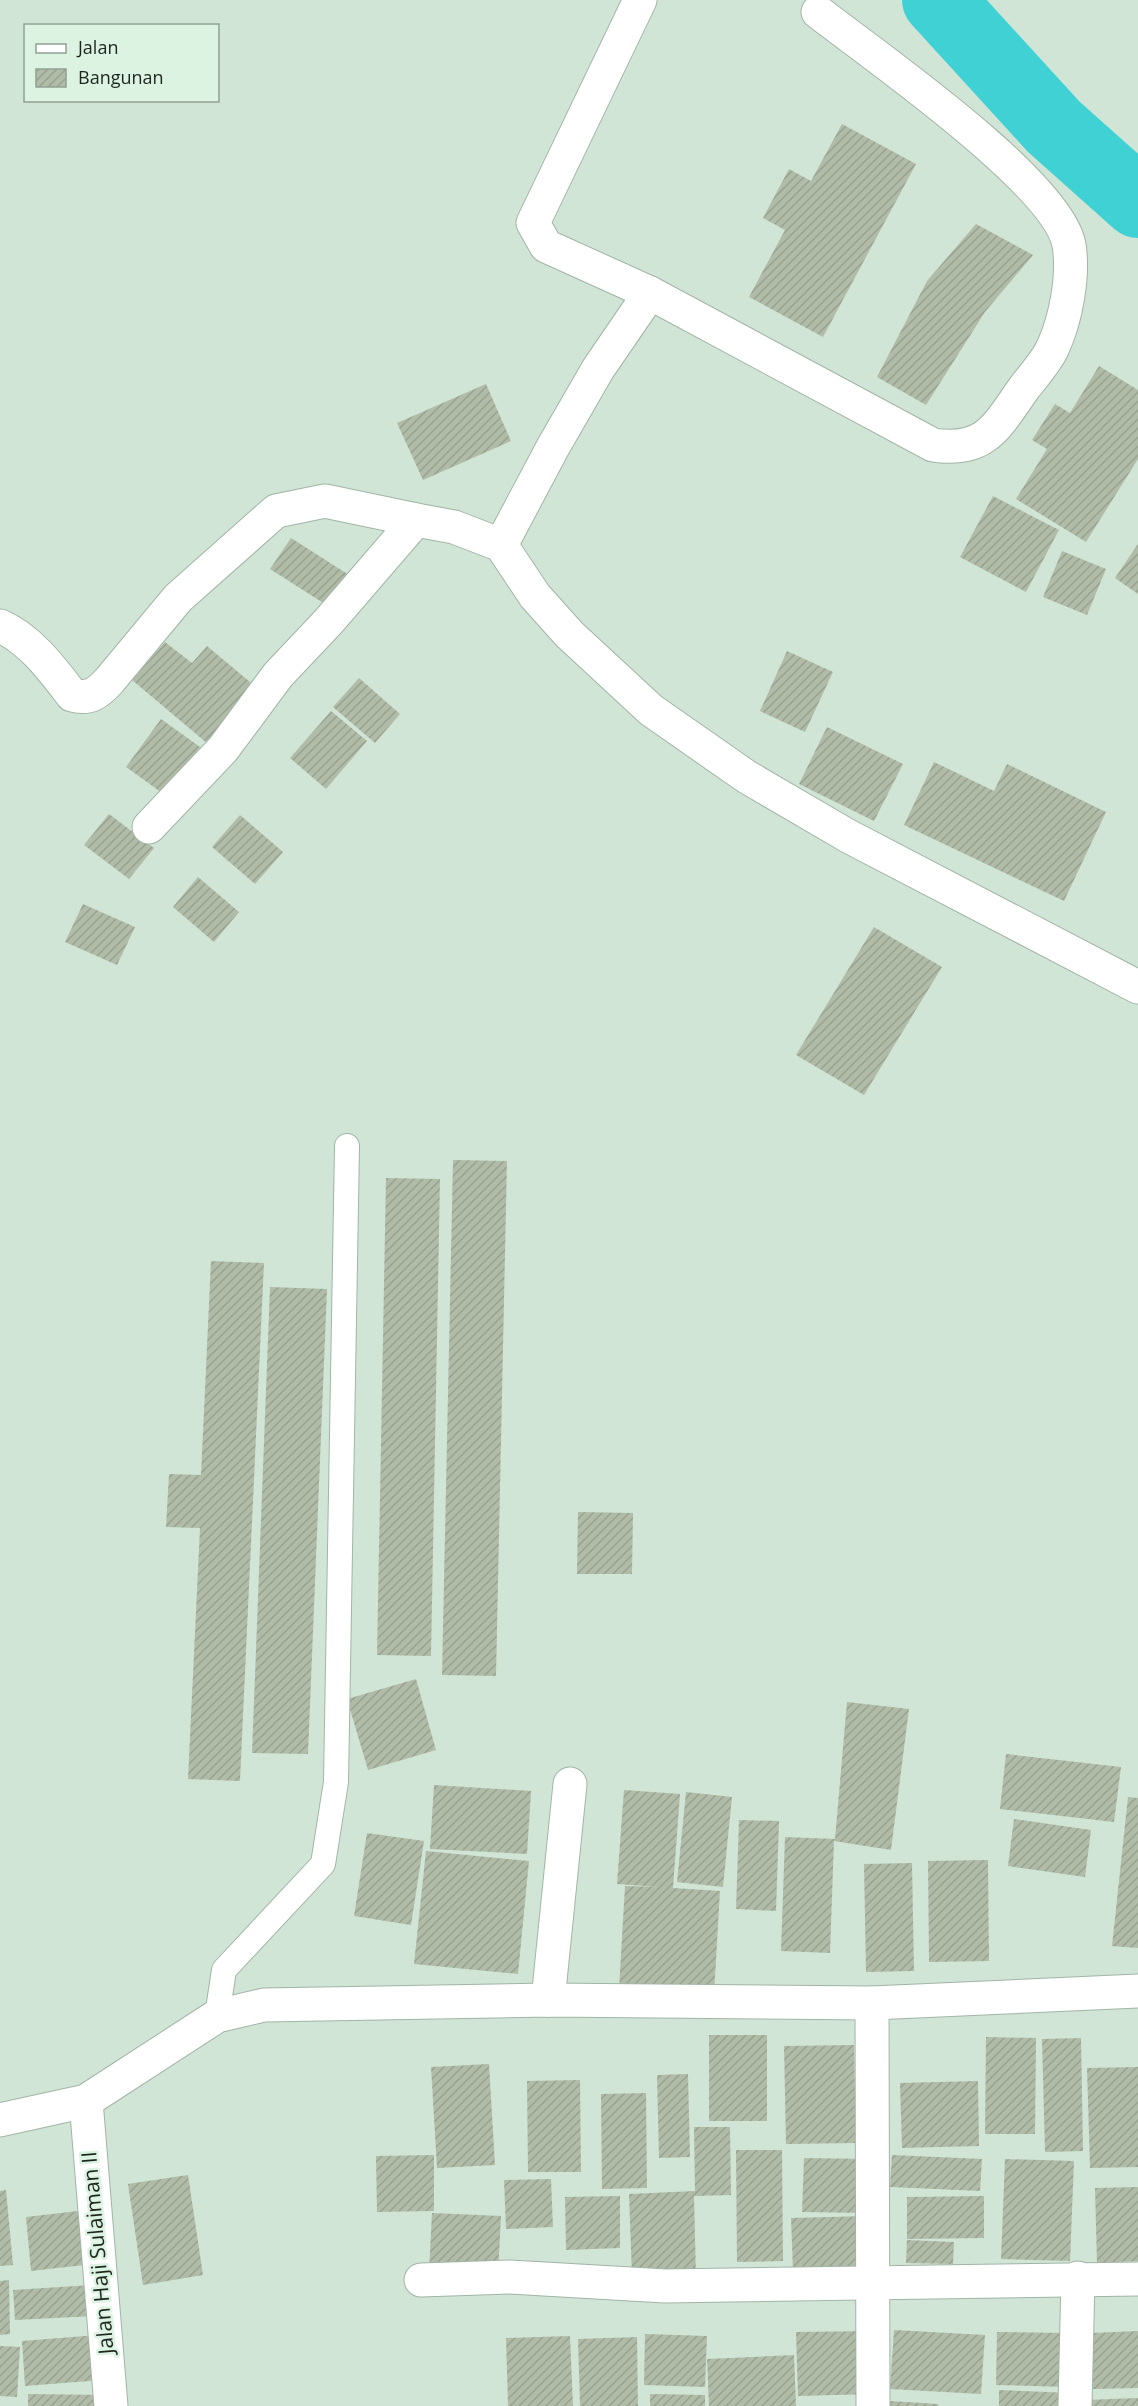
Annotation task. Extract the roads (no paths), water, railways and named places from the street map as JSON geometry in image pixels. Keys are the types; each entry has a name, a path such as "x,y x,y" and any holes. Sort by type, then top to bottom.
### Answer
{"street":[{"path":"640,0 533,223 546,246 650,293 933,445 955,449 978,442 995,429 1053,348 1070,286 1069,244 1058,217 990,145 814,4"},
{"path":"501,545 598,369 650,293"},
{"path":"0,626 21,639 52,669 72,695 87,697 98,693 178,598 276,511 325,501 454,527 501,545 535,596 569,634 651,710 747,777 848,836 1138,987"},
{"path":"149,827 223,749 278,675 416,520"},
{"path":"548,2000 570,1784"},
{"path":"0,2120 86,2101 217,2016 264,2004 548,2000 872,2003 1138,1991"},
{"path":"872,2003 873,2406"},
{"name":"Jalan Haji Sulaiman II","path":"86,2101 111,2406"},
{"path":"421,2280 510,2277 665,2286 1078,2278 1138,2279"},
{"path":"1075,2406 1078,2278"}],"lane":[{"path":"217,2016 224,1970 323,1864 336,1782 347,1146"}],"waterway":[{"path":"938,0 1054,127 1138,202"}]}
